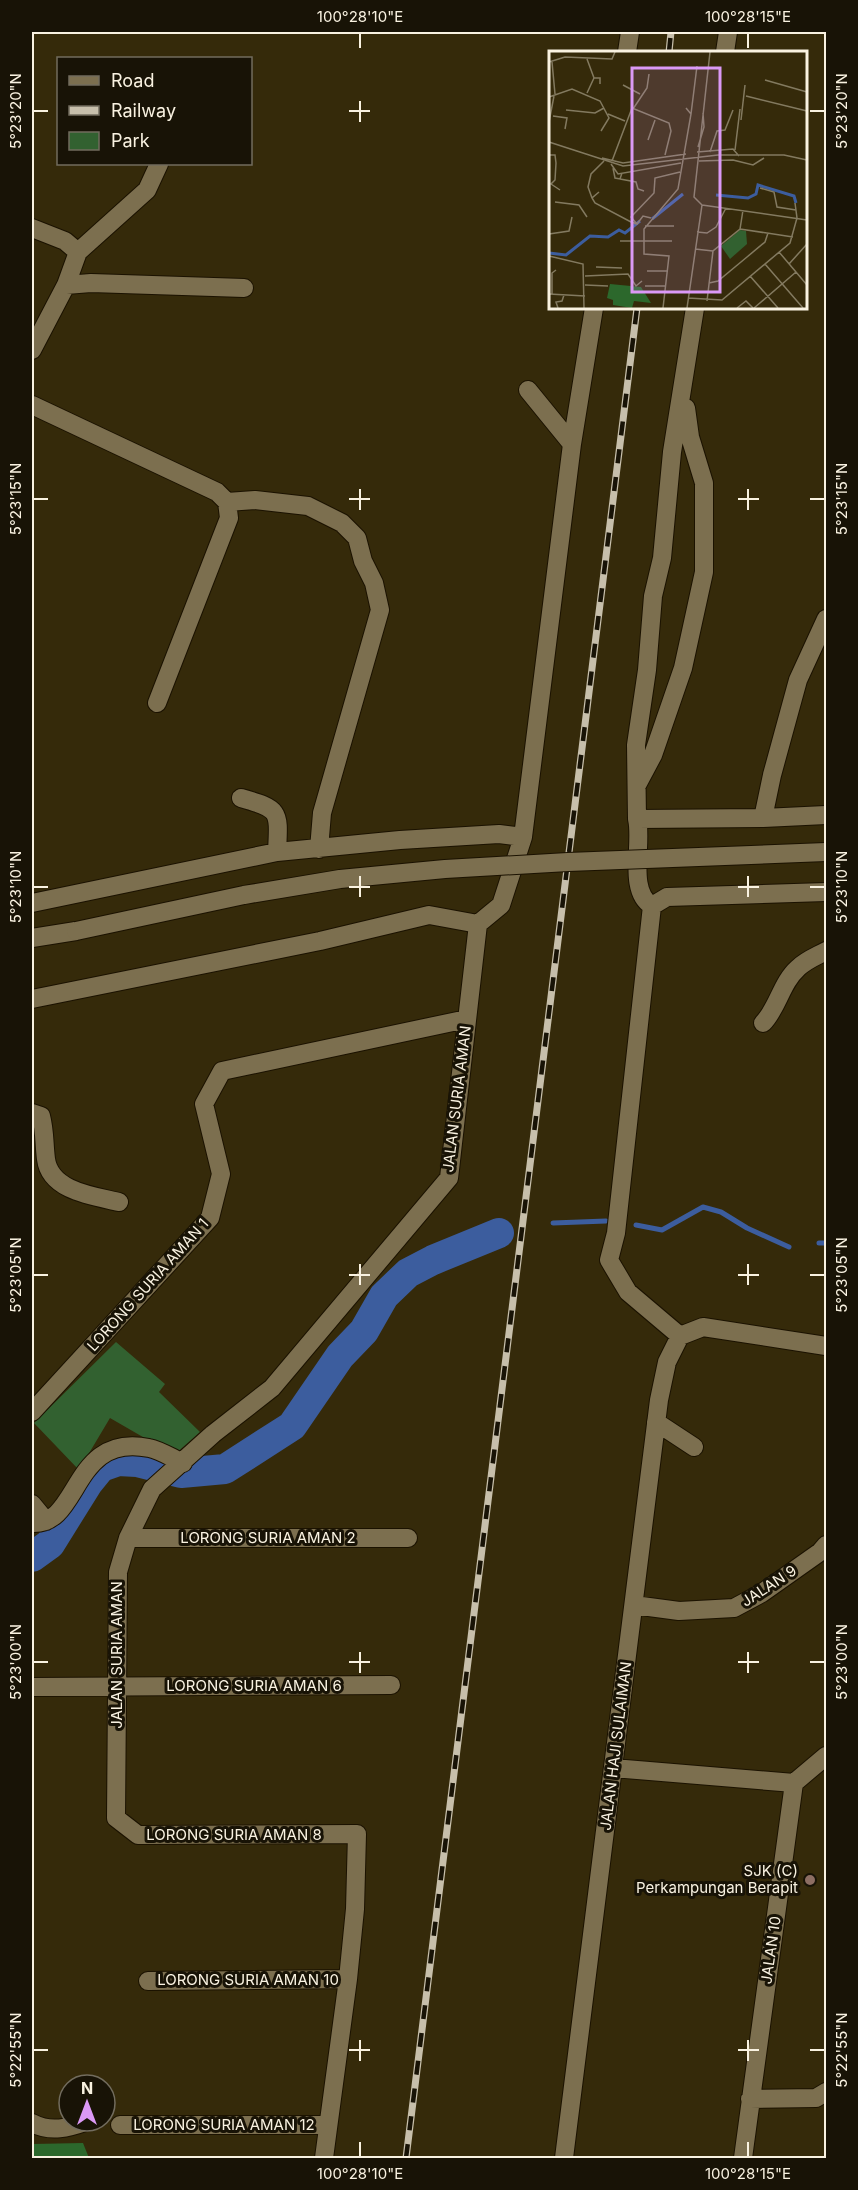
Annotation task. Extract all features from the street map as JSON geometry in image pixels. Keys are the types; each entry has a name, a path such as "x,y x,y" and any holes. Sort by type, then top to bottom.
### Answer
{"street":[{"path":"627,51 630,32"},
{"path":"726,51 728,32"},
{"path":"32,350 66,285 78,252 147,190 159,165"},
{"path":"32,228 65,241 78,252"},
{"path":"66,285 91,283 244,288"},
{"path":"32,999 320,941 429,915 478,924 501,905 523,837 572,444 594,309"},
{"path":"652,906 646,903 639,886 637,868 640,830 637,819 636,745 647,670 653,596 662,558 672,452 695,309"},
{"path":"528,390 572,444"},
{"path":"637,785 653,755 682,668 704,572 704,483 690,437 683,391"},
{"path":"32,405 217,492 227,502 229,518 157,704"},
{"path":"227,502 255,500 308,506 342,523 357,538 363,561 374,583 380,610 321,813 319,849"},
{"path":"763,818 772,775 798,680 826,619"},
{"path":"241,798 268,806 274,812 278,826 277,852"},
{"path":"637,819 826,815"},
{"path":"32,903 277,852 400,840 499,834 523,837"},
{"path":"32,938 76,931 244,895 340,879 445,869 568,862 826,852"},
{"path":"652,906 667,897 826,892"},
{"path":"652,906 616,1233 609,1260 628,1292 680,1336 703,1327 826,1346"},
{"name":"JALAN SURIA AMAN","path":"116,1818 118,1572 128,1538 152,1490 213,1434 272,1388 449,1178 478,924"},
{"path":"763,1023 772,1014 789,977 798,968 826,951"},
{"name":"LORONG SURIA AMAN 1","path":"32,1412 210,1218 221,1174 204,1104 222,1071 467,1019"},
{"path":"32,1113 41,1116 45,1132 46,1161 54,1179 81,1193 119,1202"},
{"name":"JALAN HAJI SULAIMAN","path":"564,2158 656,1422 667,1362 680,1336"},
{"path":"656,1422 694,1447"},
{"path":"32,1504 39,1522 55,1516 93,1460 109,1449 150,1448 183,1463"},
{"name":"LORONG SURIA AMAN 2","path":"128,1538 408,1538"},
{"name":"JALAN 9","path":"634,1605 679,1611 734,1608 762,1593 820,1552 826,1545"},
{"name":"LORONG SURIA AMAN 6","path":"32,1687 391,1685"},
{"path":"613,1768 794,1783 826,1756"},
{"name":"JALAN 10","path":"743,2158 794,1783"},
{"name":"LORONG SURIA AMAN 8","path":"116,1818 138,1835 357,1834 355,1909 348,1980"},
{"path":"324,2158 348,1980"},
{"name":"LORONG SURIA AMAN 10","path":"148,1981 348,1980"},
{"path":"750,2099 816,2098 826,2092"},
{"path":"32,2123 42,2128 57,2129"},
{"name":"LORONG SURIA AMAN 12","path":"120,2125 328,2125"}],"green space":[{"path":"116,1342 165,1384 159,1392 200,1432 174,1455 110,1418 79,1470 34,1423"},
{"path":"83,2143 89,2158 32,2158 32,2144"}],"waterway":[{"path":"636,1225 662,1230 703,1207 721,1212 747,1228 789,1247"},
{"path":"553,1223 606,1221"},
{"path":"32,1557 50,1544 88,1483 101,1467 118,1461 137,1462 181,1473 225,1469 292,1426 340,1356 364,1331 384,1296 408,1273 433,1260 499,1233"},
{"path":"819,1243 826,1243"}],"railway":[{"path":"669,51 671,32"},
{"path":"406,2158 637,309"}],"place":[{"name":"SJK (C) Perkampungan Berapit","path":"810,1880"}]}
